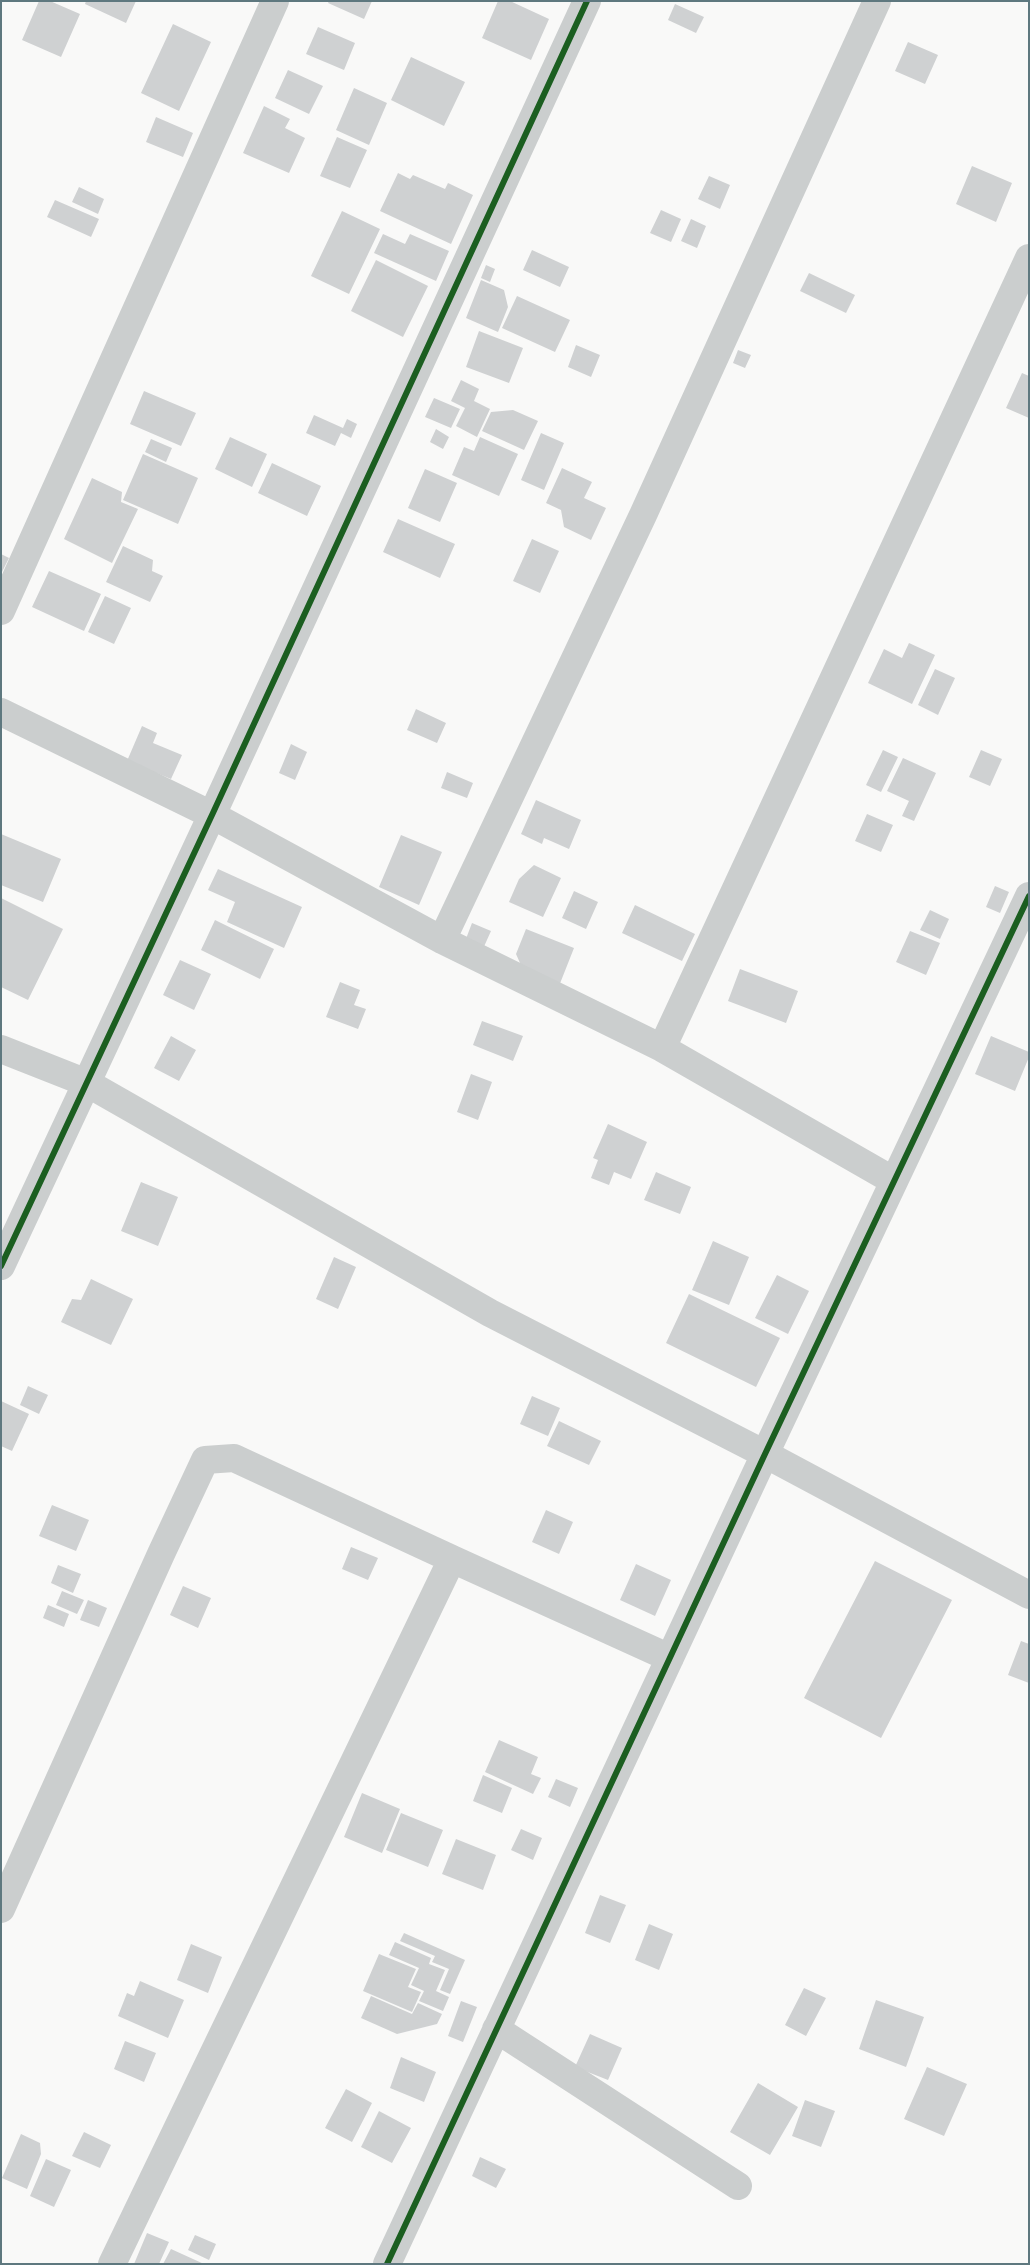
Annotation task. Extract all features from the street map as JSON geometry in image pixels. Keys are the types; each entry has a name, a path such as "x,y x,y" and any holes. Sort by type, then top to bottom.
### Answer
{"street":[{"path":"1,611 275,1"},
{"path":"1,1266 212,815 587,1"},
{"path":"442,940 643,515 877,1"},
{"path":"662,1048 1029,258"},
{"path":"1,712 212,815 442,940 662,1048 894,1181"},
{"path":"387,2264 765,1454 1029,896"},
{"path":"1,1050 87,1083 490,1313 765,1454 1029,1595"},
{"path":"1,1909 205,1460 234,1458 670,1658"},
{"path":"112,2264 452,1559"},
{"path":"496,2029 738,2186"}],"building":[{"path":"39,1 50,1 80,14 61,57 22,40"},
{"path":"86,1 136,1 126,23 85,4"},
{"path":"329,1 372,1 364,19 328,3"},
{"path":"498,1 510,1 549,19 531,60 482,38"},
{"path":"675,4 704,17 696,33 668,20"},
{"path":"173,24 211,42 179,111 141,93"},
{"path":"318,27 355,43 344,70 306,54"},
{"path":"908,42 938,55 925,84 895,71"},
{"path":"411,57 465,82 444,126 391,100"},
{"path":"288,70 323,86 309,114 275,98"},
{"path":"354,88 387,103 369,145 336,130"},
{"path":"264,106 290,119 285,128 305,138 289,173 243,153"},
{"path":"156,117 193,133 183,157 146,142"},
{"path":"337,137 367,150 350,188 320,176"},
{"path":"972,166 1012,183 996,222 956,204"},
{"path":"398,173 410,179 413,175 445,189 448,183 473,195 451,244 380,211"},
{"path":"709,176 730,185 720,209 698,199"},
{"path":"79,187 104,199 98,214 72,202"},
{"path":"55,200 99,219 91,237 47,217"},
{"path":"661,210 681,219 671,242 650,233"},
{"path":"342,211 380,229 349,294 311,276"},
{"path":"691,219 706,226 697,248 681,241"},
{"path":"383,234 405,244 410,234 449,251 436,281 374,253"},
{"path":"532,250 569,267 560,287 523,270"},
{"path":"376,260 428,286 403,337 351,311"},
{"path":"486,265 495,269 490,282 481,278"},
{"path":"809,273 855,295 846,313 800,291"},
{"path":"481,280 504,290 508,307 498,332 466,318"},
{"path":"517,296 570,320 555,352 502,328"},
{"path":"479,331 523,348 509,383 466,367"},
{"path":"576,345 600,355 591,377 568,367"},
{"path":"738,350 751,355 745,368 733,363"},
{"path":"1022,373 1029,376 1029,418 1006,408"},
{"path":"461,380 479,389 474,401 490,409 477,437 456,426 465,408 451,401"},
{"path":"144,391 196,413 181,446 130,424"},
{"path":"434,398 460,409 451,428 425,417"},
{"path":"513,410 538,421 524,450 482,431 491,412"},
{"path":"314,415 343,428 347,419 357,424 351,438 341,433 335,446 306,433"},
{"path":"436,429 449,437 443,449 430,442"},
{"path":"541,433 564,443 544,490 521,480"},
{"path":"230,437 267,454 252,487 215,469"},
{"path":"480,437 518,454 499,496 452,475 464,447 474,451"},
{"path":"151,439 172,448 166,462 145,452"},
{"path":"143,454 198,478 178,524 123,500"},
{"path":"272,463 321,486 307,516 258,493"},
{"path":"562,468 592,482 584,498 606,508 591,540 564,527 561,510 546,503"},
{"path":"425,469 457,483 440,522 408,508"},
{"path":"92,478 122,492 121,502 138,509 112,563 64,539"},
{"path":"398,519 455,544 440,578 383,552"},
{"path":"532,539 559,551 540,593 513,581"},
{"path":"123,546 153,560 152,571 163,576 150,602 106,582"},
{"path":"1,554 9,558 1,574"},
{"path":"49,571 101,594 84,631 32,607"},
{"path":"105,596 131,608 114,644 88,632"},
{"path":"909,643 935,655 912,704 868,683 884,649 902,658"},
{"path":"935,669 955,678 938,715 918,705"},
{"path":"416,709 446,723 437,743 407,730"},
{"path":"142,726 157,733 153,743 182,755 171,779 127,761"},
{"path":"291,744 307,752 295,780 279,773"},
{"path":"883,750 898,757 881,792 866,785"},
{"path":"981,750 1002,759 990,786 969,777"},
{"path":"903,758 936,773 914,821 902,816 909,801 887,791"},
{"path":"447,772 473,783 467,798 441,788"},
{"path":"536,800 581,820 569,849 544,838 542,844 521,834"},
{"path":"867,814 893,825 881,852 855,841"},
{"path":"1,834 61,859 43,902 1,885"},
{"path":"401,835 442,852 419,905 379,887"},
{"path":"534,865 561,878 543,917 509,902 519,879"},
{"path":"218,869 302,907 284,948 227,922 235,902 208,890"},
{"path":"995,886 1009,892 1000,913 986,907"},
{"path":"574,891 598,902 586,929 562,918"},
{"path":"1,898 63,929 28,1000 1,987"},
{"path":"635,905 695,934 682,961 622,933"},
{"path":"930,910 949,919 940,939 920,930"},
{"path":"215,920 274,949 260,979 201,950"},
{"path":"472,923 491,931 482,951 464,944"},
{"path":"526,929 574,948 559,986 524,972 516,954"},
{"path":"910,931 940,943 926,975 896,962"},
{"path":"180,960 211,974 194,1010 163,995"},
{"path":"740,969 798,991 786,1023 728,1001"},
{"path":"340,982 360,990 354,1005 366,1009 358,1029 326,1017"},
{"path":"482,1021 523,1036 513,1061 473,1045"},
{"path":"171,1036 196,1050 179,1081 154,1068"},
{"path":"991,1036 1029,1052 1029,1057 1015,1091 975,1074"},
{"path":"471,1074 492,1082 478,1120 457,1112"},
{"path":"608,1124 647,1142 631,1179 614,1172 609,1185 591,1178 598,1160 593,1158"},
{"path":"656,1172 691,1187 680,1214 644,1200"},
{"path":"141,1182 178,1197 158,1246 121,1231"},
{"path":"713,1241 749,1257 729,1305 692,1290"},
{"path":"334,1257 356,1267 338,1309 316,1299"},
{"path":"777,1275 809,1291 788,1334 755,1318"},
{"path":"91,1279 133,1299 111,1345 61,1322 72,1299 81,1300"},
{"path":"689,1294 780,1338 756,1387 666,1343"},
{"path":"28,1386 48,1395 39,1414 20,1405"},
{"path":"532,1396 560,1408 548,1436 520,1424"},
{"path":"1,1401 29,1414 12,1451 1,1446"},
{"path":"559,1421 601,1441 589,1465 547,1446"},
{"path":"52,1505 89,1520 76,1551 39,1536"},
{"path":"546,1510 573,1522 559,1554 532,1542"},
{"path":"351,1547 378,1558 368,1580 342,1569"},
{"path":"875,1561 952,1600 881,1738 804,1698"},
{"path":"636,1564 671,1580 655,1616 620,1600"},
{"path":"58,1565 81,1574 73,1593 51,1583"},
{"path":"183,1586 211,1598 198,1628 170,1615"},
{"path":"62,1591 84,1600 77,1614 56,1605"},
{"path":"88,1600 107,1608 99,1627 80,1620"},
{"path":"48,1605 69,1614 64,1627 43,1618"},
{"path":"1021,1641 1029,1644 1029,1683 1008,1675"},
{"path":"499,1740 538,1757 531,1774 541,1778 533,1794 485,1772"},
{"path":"483,1775 512,1788 502,1813 473,1801"},
{"path":"556,1779 578,1788 570,1807 548,1797"},
{"path":"362,1793 400,1809 382,1853 344,1837"},
{"path":"401,1813 443,1830 428,1867 386,1850"},
{"path":"521,1829 542,1838 533,1860 511,1850"},
{"path":"456,1839 496,1855 483,1890 442,1874"},
{"path":"600,1895 626,1905 610,1943 585,1933"},
{"path":"649,1924 673,1934 659,1970 635,1960"},
{"path":"404,1933 465,1960 450,1994 440,1990 449,1969 432,1962 435,1956 400,1941"},
{"path":"395,1942 431,1958 429,1964 445,1970 436,1991 449,1997 443,2011 419,2001 424,1991 411,1985 419,1968 389,1955"},
{"path":"191,1944 222,1957 208,1993 177,1980"},
{"path":"379,1954 416,1969 408,1987 421,1992 412,2012 363,1991"},
{"path":"140,1981 184,2000 168,2038 118,2016 127,1993 134,1996"},
{"path":"804,1988 826,1998 806,2036 785,2025"},
{"path":"371,1996 412,2014 418,2003 442,2014 437,2024 397,2034 361,2018"},
{"path":"876,2000 924,2017 906,2067 859,2049"},
{"path":"461,2001 477,2007 463,2042 448,2036"},
{"path":"590,2034 622,2048 608,2080 575,2067"},
{"path":"125,2041 156,2053 144,2082 114,2069"},
{"path":"401,2057 436,2072 424,2102 390,2088"},
{"path":"927,2067 967,2084 944,2136 904,2119"},
{"path":"758,2083 798,2107 770,2155 730,2132"},
{"path":"346,2089 372,2103 352,2142 325,2128"},
{"path":"805,2100 835,2111 821,2147 792,2136"},
{"path":"379,2111 411,2128 392,2163 361,2147"},
{"path":"84,2132 111,2145 100,2168 72,2156"},
{"path":"21,2134 40,2143 41,2154 27,2189 2,2178"},
{"path":"480,2157 506,2169 496,2188 472,2176"},
{"path":"46,2159 71,2170 54,2207 30,2196"},
{"path":"147,2233 169,2242 159,2264 134,2264"},
{"path":"195,2235 216,2244 209,2260 188,2250"},
{"path":"171,2249 204,2264 163,2264"}],"cycle path":[{"path":"1,1266 212,815 587,1"},
{"path":"387,2264 765,1454 1029,896"}]}
